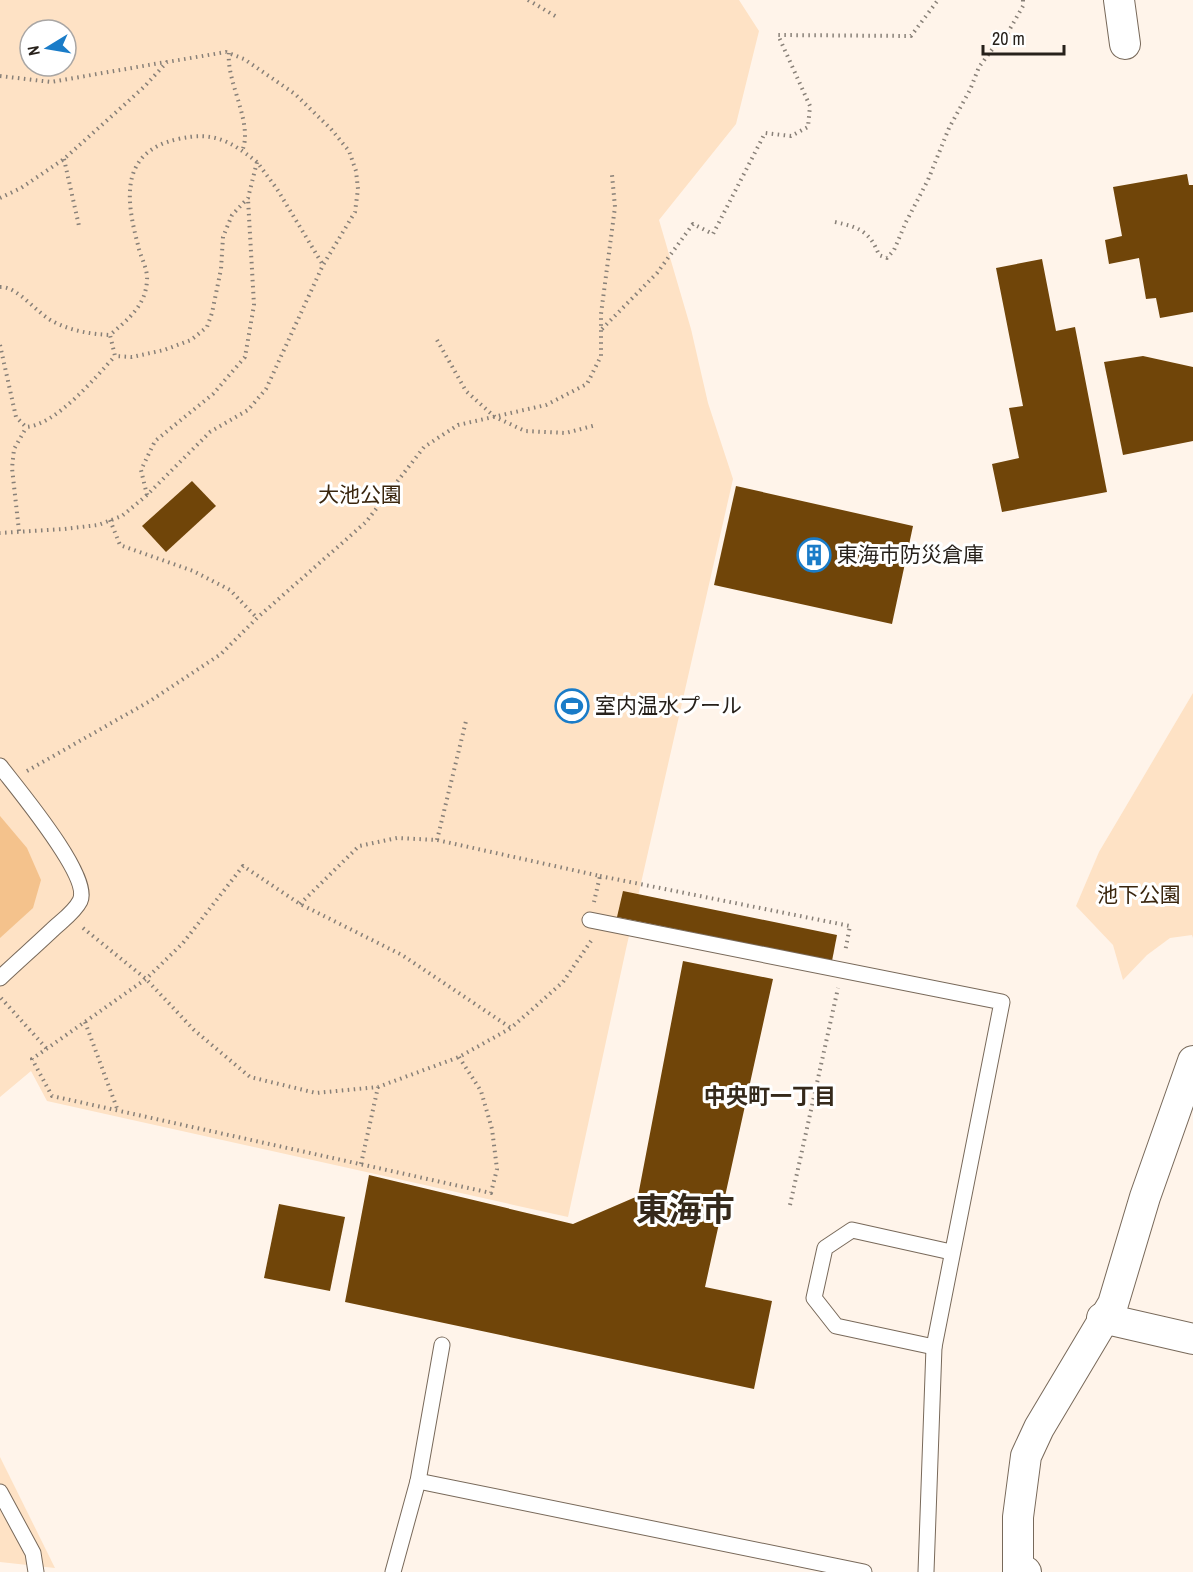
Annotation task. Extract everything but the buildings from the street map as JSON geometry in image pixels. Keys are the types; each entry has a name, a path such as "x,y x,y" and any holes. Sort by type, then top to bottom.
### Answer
{"street":[{"path":"1119,0 1125,44"},
{"path":"1026,1572 1018,1571 1018,1517 1026,1456 1039,1428 1102,1318 1113,1304 1145,1197 1193,1061"},
{"path":"1102,1318 1193,1339"}],"lane":[{"path":"0,766 48,828 76,874 82,890 80,901 68,915 0,978"},
{"path":"597,921 1002,1002 934,1347 926,1572"},
{"path":"934,1347 836,1326 814,1298 825,1248 852,1230 951,1252"},
{"path":"393,1572 417,1481 442,1345"},
{"path":"417,1481 864,1572"},
{"path":"0,1492 33,1554 36,1572"}],"path":[{"path":"528,0 557,17"},
{"path":"601,330 657,273 693,224 713,234 765,133 792,136 808,127 810,106 778,35 911,36 938,0"},
{"path":"834,222 864,231 875,244 879,255 887,258 894,250 979,67 1000,39 1007,34 1023,6 1023,0"},
{"path":"229,53 228,63 239,101 244,131 245,144 242,151"},
{"path":"0,76 51,82 204,55 229,53 244,59 295,94 331,129 349,151 356,171 358,189 355,212 323,265 266,389 249,410 210,432 147,495 122,516 98,525 0,533"},
{"path":"0,198 21,188 64,159 144,87 167,62"},
{"path":"0,287 13,290 52,322 90,334 110,334 134,314 144,297 147,279 130,211 129,189 133,172 142,159 167,141 201,136 217,137 234,144 257,162 277,189 323,265"},
{"path":"64,159 79,226"},
{"path":"147,495 141,470 155,441 213,394 245,357 254,305 248,198 257,162"},
{"path":"11,780 159,695 221,654 257,618 366,522 424,447 458,425 546,405 587,384 601,356 601,314 615,207 612,175"},
{"path":"115,356 132,357 164,350 191,340 207,327 212,313 220,269 223,237 232,215 248,198"},
{"path":"110,334 115,356"},
{"path":"438,340 466,392 495,417 525,431 566,433 596,425"},
{"path":"0,345 16,417 26,428"},
{"path":"26,428 38,427 82,392 115,356"},
{"path":"19,531 12,468 14,448 26,428"},
{"path":"110,520 120,545 193,571 221,585 230,590 257,618"},
{"path":"437,840 466,721"},
{"path":"300,904 359,846 397,838 437,840 600,876 850,926 790,1205"},
{"path":"459,1057 480,1091 492,1129 497,1169 491,1193 52,1096 32,1059 146,979 183,942 243,866 300,904 402,955 511,1028"},
{"path":"68,915 146,979 194,1030 250,1077 316,1093 378,1087 459,1057 511,1028 563,982 597,921 600,876"},
{"path":"0,997 47,1049"},
{"path":"85,1022 118,1111"},
{"path":"361,1164 378,1087"}],"green space":[{"name":"大池公園","path":"0,0 739,0 759,31 736,124 659,220 691,329 708,403 733,479 626,949 568,1217 47,1101 31,1071 0,1097"},
{"name":"池下公園","path":"1193,693 1193,938 1192,935 1170,938 1147,955 1123,980 1113,945 1076,906 1099,852"},
{"path":"0,1457 55,1568 0,1562"}],"shaded area":[{"path":"0,816 27,848 41,880 33,908 0,938"}],"place":[{"name":"東海市防災倉庫","path":"814,555"},
{"name":"室内温水プール","path":"572,706"}],"district":[{"name":"中央町一丁目","path":"770,1096"},
{"name":"東海市","path":"685,1209"}]}
